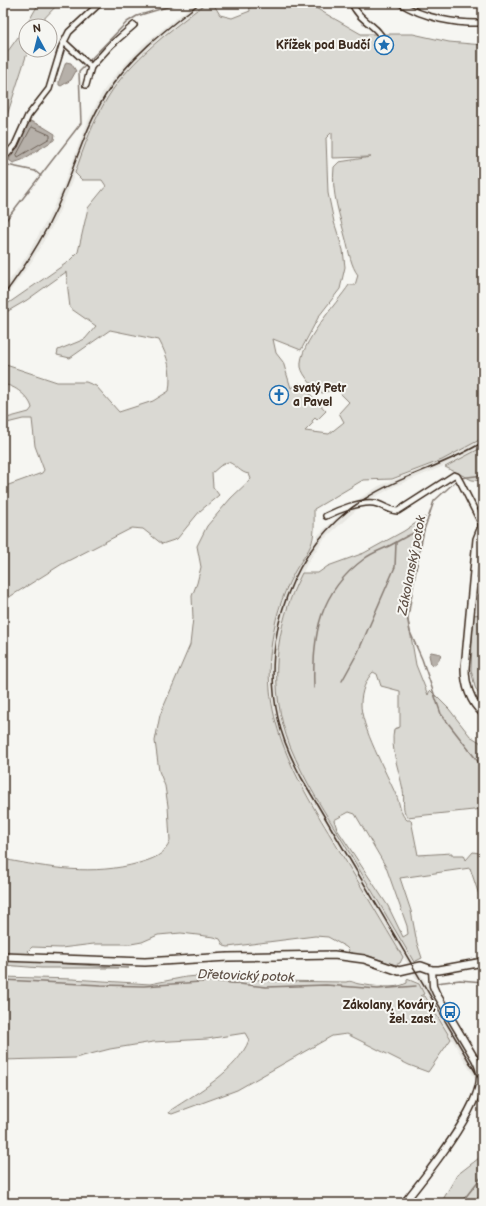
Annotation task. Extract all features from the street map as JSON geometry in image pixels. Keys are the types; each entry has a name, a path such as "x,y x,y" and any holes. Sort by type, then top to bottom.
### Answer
{"main road":[{"path":"482,524 477,539 474,581 468,627 465,675 471,696 477,707 483,713"},
{"path":"3,956 145,962 334,955 364,959 399,971 421,966 432,970 483,962"}],"street":[{"path":"3,159 15,145 28,116 49,89 64,42 73,27 100,3"},
{"path":"352,3 364,20 380,33 382,38"},
{"path":"400,3 428,16 474,24 483,23"},
{"path":"86,85 88,65 134,25"},
{"path":"64,42 88,65"},
{"path":"326,516 342,509 370,503 376,503 393,511 398,510 406,507 454,475 457,476 461,483 482,524"},
{"path":"474,581 483,582"},
{"path":"404,1203 460,1126 476,1096 480,1080 480,1069 475,1059 436,993 433,986 432,970"}],"shaded area":[{"path":"39,3 59,3 45,18 31,18"},
{"path":"195,3 206,3 148,50 108,97 93,126 67,194 54,223 32,261 3,301 3,290 26,257 47,220 61,191 87,123 102,93 115,75 143,45"},
{"path":"206,3 213,3 220,15 232,18 250,11 249,3 307,3 361,34 413,34 449,42 483,45 483,438 442,460 392,479 363,480 314,509 314,530 312,542 309,550 294,573 285,591 276,619 271,648 269,676 272,703 278,729 287,755 311,803 403,957 400,963 395,965 369,956 348,953 349,950 346,947 328,937 315,936 228,947 224,946 220,939 214,937 181,933 158,935 142,942 131,944 94,944 61,948 32,947 28,951 32,955 3,953 3,859 54,868 88,870 105,869 122,867 149,860 158,856 168,846 170,841 168,806 165,786 159,771 155,741 160,715 190,645 193,618 192,596 201,567 197,546 207,526 231,498 251,479 249,474 243,472 228,462 220,466 212,473 213,487 219,495 200,511 177,539 162,544 143,529 132,528 62,564 11,596 6,601 3,610 3,487 42,473 44,470 35,446 32,419 23,419 3,424 3,419 29,412 32,408 31,404 21,392 7,385 3,385 3,364 57,382 86,382 96,386 119,412 153,401 169,391 170,371 165,352 159,340 110,330 70,358 57,355 58,350 85,339 96,326 70,308 66,272 27,300 3,314 3,307 68,262 78,252 88,208 106,186 102,180 82,180 75,173 85,144 98,115 117,83 128,70 152,46","holes":["332,132 332,158 371,157 339,162 334,167 333,177 335,195 350,259 358,275 355,285 349,285 319,324 306,347 302,358 302,371 312,386 322,393 336,389 349,402 339,413 344,422 329,434 305,431 313,423 312,421 315,418 317,420 326,411 300,383 291,388 283,362 276,353 273,339 301,350 319,316 340,289 345,267 343,250 334,222 328,193 326,138"]},
{"path":"18,37 18,58 25,58 3,128 3,58"},
{"path":"483,438 483,447 464,458 395,486 364,503 324,539 308,562 290,599 282,624 278,650 277,673 281,718 296,759 331,822 483,1079 483,1092 298,779 283,748 274,719 270,673 271,649 275,623 283,597 301,558 319,534 351,504 379,486 442,460"},
{"path":"483,447 483,481 472,480 445,467"},
{"path":"425,517 408,619 416,665 428,695 430,690 449,709 470,736 483,744 483,809 407,817 404,810 404,793 393,744 394,729 400,727 400,691 381,686 377,674 373,672 368,678 364,686 361,699 365,724 397,798 400,809 407,820 411,820 418,855 452,853 452,855 464,855 466,860 473,852 479,853 479,857 483,857 483,907 470,868 400,878 411,911 417,943 422,958 414,962 302,771 290,746 283,725 277,681 277,659 285,615 302,573 318,573 328,566 364,553 404,531","holes":["349,812 355,814 386,867 407,926 408,934 403,937 388,906 337,829 334,820"]},
{"path":"483,614 483,702 475,687 471,670 473,615"},
{"path":"3,960 129,968 41,968 3,965"},
{"path":"211,975 271,981 350,981 370,986 383,987 402,985 407,983 407,979 419,984 424,994 420,996 425,996 451,1039 428,1072 409,1065 347,1034 332,1036 237,1090 172,1114 169,1113 171,1110 216,1080 236,1061 249,1040 245,1033 207,1039 153,1042 110,1049 75,1058 3,1060 3,977 72,979 150,984 186,977"},
{"path":"483,1155 483,1203 441,1203 457,1175"}],"water":[{"path":"66,62 71,63 76,71 71,80 61,86 59,85 59,81"},
{"path":"30,121 55,134 54,140 22,160 13,163 9,160"},
{"path":"431,652 441,654 435,665 431,664 429,655"}],"waterway":[{"path":"88,62 127,22 137,16 180,3"},
{"path":"3,224 81,123 79,72 86,65"},
{"path":"3,167 7,165 35,171 41,176"},
{"name":"Zákolanský potok","path":"460,478 483,475"},
{"name":"Zákolanský potok","path":"457,480 434,501 424,530 407,616 410,632 422,659 441,714 483,768"},
{"path":"314,688 317,633 321,616 328,600 337,586 349,572 373,553 410,534 424,530"},
{"path":"342,681 358,652 395,567 396,543"},
{"name":"Dřetovický potok","path":"3,980 144,986 214,981 266,987 326,985 378,989 416,986"},
{"name":"Dřetovický potok","path":"436,983 460,980 483,982"},
{"path":"461,1203 483,1175"}],"railway":[{"path":"3,296 21,271 45,232 58,205 93,119 114,82 148,45 200,3"},
{"path":"483,442 454,458 378,491 363,500 338,519 317,542 300,568 287,596 278,626 274,657 274,688 278,718 284,741 290,756 483,1085"}],"place":[{"name":"Křížek pod Budčí","path":"384,45"},
{"name":"svatý Petr a Pavel","path":"279,395"},
{"name":"Zákolany, Kováry, žel. zast.","path":"450,1012"}]}
